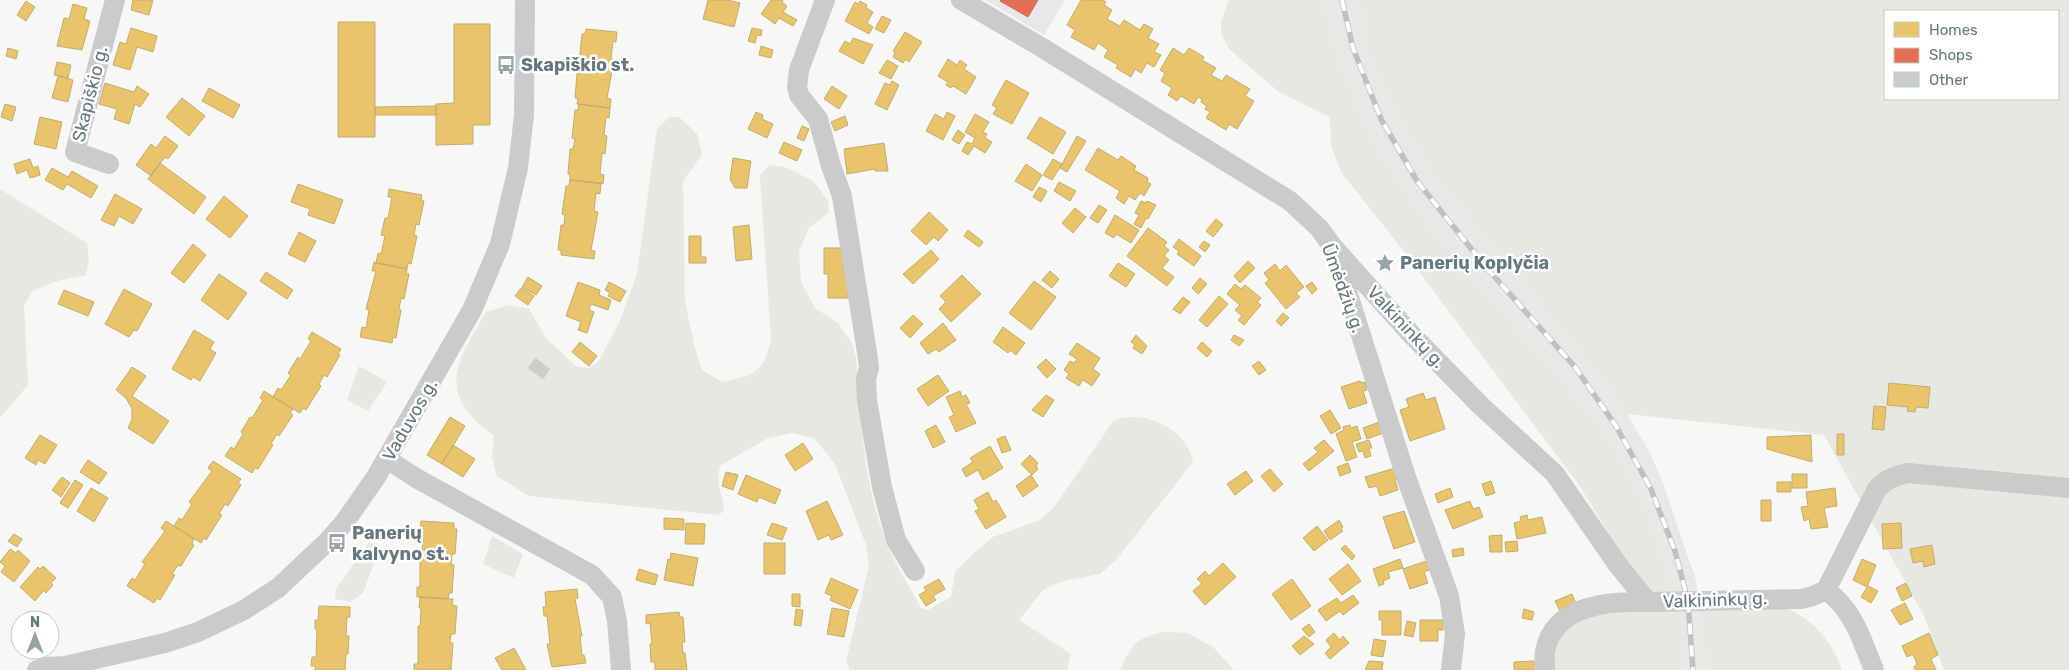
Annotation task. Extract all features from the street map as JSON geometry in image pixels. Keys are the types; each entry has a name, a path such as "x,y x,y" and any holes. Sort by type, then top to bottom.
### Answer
{"street":[{"name":"Skapiškio g.","path":"109,164 75,152 115,0"},
{"name":"Vaduvos g.","path":"37,670 45,667 63,668 165,644 198,632 254,605 278,588 328,541 344,523 387,459 472,310 500,244 518,168 524,114 525,0"},
{"path":"825,0 799,70 797,87 799,95 818,119 831,166 842,196 868,352 867,400 882,487 896,540 915,571"},
{"name":"Ūmėdžių g.","path":"961,0 1041,47 1290,201 1320,228 1333,247 1406,477 1449,596 1455,634 1451,670"},
{"name":"Valkininkų g.","path":"1333,247 1410,333 1479,404 1555,474 1618,565 1648,602 1801,598 1813,596 1826,590"},
{"path":"387,459 416,478 592,575 612,597 617,621 621,670"},
{"path":"1874,670 1855,622 1840,600 1826,590 1876,489 1885,481 1895,476 1908,473 2069,488"},
{"path":"1545,670 1545,651 1554,629 1575,612 1606,603 1648,602"}],"shaded area":[{"path":"985,0 1065,0 1044,35"},
{"path":"1229,0 1325,0 1338,52 1361,110 1386,161 1459,262 1594,414 1619,455 1652,523 1677,597 1654,595 1641,586 1579,485 1406,254 1341,172 1331,145 1330,117 1279,92 1229,49 1221,33 1221,22"},
{"path":"1325,0 1359,0 1367,51 1396,117 1434,178 1575,348 1627,414 1650,453 1664,486 1696,580 1698,596 1677,597 1652,523 1619,455 1594,414 1459,262 1386,161 1361,110 1338,52"},
{"path":"1359,0 2069,0 2069,670 1944,670 1924,616 1824,435 1627,414 1575,348 1434,178 1396,117 1367,51"},
{"path":"669,117 679,117 697,134 702,154 683,182 685,301 694,345 702,370 722,382 749,375 756,371 764,360 771,340 760,176 769,165 785,167 813,181 828,200 829,212 809,228 799,251 801,282 815,308 838,323 852,343 856,358 864,448 871,493 891,554 921,608 928,610 951,597 955,572 993,537 1040,520 1055,506 1114,420 1126,417 1139,417 1151,420 1163,424 1174,431 1182,440 1189,450 1193,462 1116,560 1100,574 1064,581 1044,589 1019,620 1071,654 1067,670 850,670 846,662 869,565 866,545 835,464 814,438 792,433 768,438 721,465 718,477 724,510 719,515 529,496 497,476 492,457 494,436 471,416 462,402 457,389 459,363 464,351 486,312 508,305 529,309 546,338 577,367 589,368 599,361 619,323 637,274 657,129"},
{"path":"0,189 87,243 89,258 86,275 57,281 33,291 24,305 28,385 0,418"},
{"path":"359,366 387,382 368,411 347,400"},
{"path":"492,536 523,554 514,578 483,564"},
{"path":"369,542 380,547 363,593 351,602 335,599 336,589"},
{"path":"1700,606 1707,670 1686,670 1680,607"},
{"path":"1680,607 1686,670 1552,670 1554,640 1583,616"},
{"path":"1788,609 1814,626 1828,642 1842,670 1707,670 1700,611"},
{"path":"1164,632 1187,633 1213,647 1234,670 1120,670 1128,654 1136,644 1147,637"}],"building: Homes":[{"path":"133,0 153,0 149,15 131,10"},
{"path":"708,0 728,0 740,3 734,27 703,19"},
{"path":"771,0 783,0 782,2 787,6 783,12 797,20 793,26 779,18 775,24 761,14"},
{"path":"1081,0 1103,0 1106,2 1104,5 1112,10 1107,19 1120,26 1124,20 1140,30 1144,24 1153,29 1148,38 1159,44 1154,52 1161,55 1154,67 1147,63 1141,73 1135,69 1131,77 1116,68 1118,65 1104,57 1108,50 1098,43 1094,50 1071,37 1075,30 1067,25"},
{"path":"26,1 35,7 26,21 17,15"},
{"path":"860,1 873,12 867,23 873,27 869,34 845,21 855,2 858,4"},
{"path":"73,4 87,8 84,19 90,21 82,50 57,46 64,18 69,19"},
{"path":"882,16 891,20 884,33 875,29"},
{"path":"338,22 375,22 375,137 338,137"},
{"path":"454,24 490,24 490,125 473,125 473,144 436,145 436,104 454,103"},
{"path":"131,28 157,36 153,52 137,47 130,70 113,65 120,42 126,44"},
{"path":"752,28 762,30 761,36 757,35 755,43 748,41"},
{"path":"586,29 617,32 616,42 613,41 611,59 614,60 607,98 611,99 610,108 577,104 578,99 575,98 577,73 580,74 581,63 579,62 582,34 585,34"},
{"path":"905,32 922,42 909,62 906,59 903,63 893,57 895,53 893,51"},
{"path":"853,38 873,45 863,64 839,51 845,41 850,44"},
{"path":"761,46 773,50 771,58 759,55"},
{"path":"8,48 18,51 16,59 6,56"},
{"path":"1173,48 1184,55 1189,48 1204,57 1202,60 1216,68 1211,75 1222,81 1226,75 1250,89 1245,96 1254,101 1237,129 1229,124 1226,130 1206,118 1210,112 1205,109 1207,106 1198,97 1194,104 1181,96 1177,101 1168,95 1172,88 1161,81 1165,73 1160,70"},
{"path":"948,59 957,65 960,60 967,65 964,69 976,77 966,94 953,86 951,88 946,85 948,82 938,76"},
{"path":"887,60 898,66 891,79 879,73"},
{"path":"57,62 71,65 68,78 54,75"},
{"path":"58,76 73,80 68,102 52,98"},
{"path":"1006,80 1029,93 1012,124 993,114 997,108 992,105"},
{"path":"892,81 899,85 887,110 875,104 885,83 890,85"},
{"path":"105,83 134,92 137,86 149,94 140,107 135,104 129,124 114,119 117,109 99,104"},
{"path":"832,86 847,96 839,109 824,99"},
{"path":"209,88 240,105 233,118 202,101"},
{"path":"182,98 205,116 189,136 166,117"},
{"path":"5,104 16,107 12,121 1,117"},
{"path":"579,104 610,108 609,118 606,117 604,135 607,136 605,154 602,153 600,174 604,175 603,184 570,180 570,175 568,174 570,149 573,149 575,139 572,138 575,110 578,110"},
{"path":"436,106 436,115 375,115 375,107"},
{"path":"756,112 763,115 762,119 773,124 767,138 748,129"},
{"path":"947,112 955,116 943,140 926,131 935,114 944,119"},
{"path":"975,114 989,122 983,132 987,134 985,138 992,142 985,153 974,146 968,155 962,151 967,142 972,144 975,138 965,132"},
{"path":"845,116 848,125 835,131 831,122"},
{"path":"40,117 62,122 56,149 34,144"},
{"path":"1040,117 1066,132 1053,154 1027,138"},
{"path":"802,126 809,129 804,141 797,138"},
{"path":"958,130 965,135 959,144 952,140"},
{"path":"165,136 178,146 168,159 165,157 151,176 136,165 151,144 156,148"},
{"path":"1077,136 1086,141 1067,172 1060,168"},
{"path":"784,142 802,150 797,161 779,153"},
{"path":"884,143 888,171 875,171 875,169 847,174 844,149"},
{"path":"1098,148 1118,160 1121,156 1136,166 1134,170 1148,178 1147,182 1151,184 1144,196 1140,193 1135,200 1129,196 1124,204 1116,198 1120,191 1085,170"},
{"path":"733,158 751,161 747,188 735,188 730,179"},
{"path":"30,159 33,168 38,166 40,175 30,178 27,170 17,174 14,164"},
{"path":"1053,159 1062,164 1052,180 1043,175"},
{"path":"160,163 206,197 194,214 148,179"},
{"path":"1026,164 1042,175 1032,191 1015,181"},
{"path":"52,168 68,177 72,171 98,186 91,198 67,184 63,190 45,180"},
{"path":"570,180 601,183 600,194 596,193 594,211 598,212 591,250 595,251 594,259 561,255 561,250 558,250 561,225 564,225 565,215 562,214 566,186 569,186"},
{"path":"1059,182 1076,191 1070,201 1054,191"},
{"path":"298,184 343,200 334,224 308,215 310,209 291,202"},
{"path":"1039,187 1047,191 1041,202 1033,197"},
{"path":"389,189 422,195 421,200 424,201 419,225 416,224 414,235 417,236 411,264 408,263 407,269 376,263 378,253 381,254 385,236 381,235 385,218 388,218 392,197 388,197"},
{"path":"115,194 142,209 133,224 119,216 114,226 101,220"},
{"path":"224,196 248,216 230,238 206,219"},
{"path":"1141,201 1146,203 1147,201 1156,205 1141,228 1134,224 1139,215 1135,213"},
{"path":"1099,205 1107,210 1098,223 1090,218"},
{"path":"1075,208 1086,217 1073,233 1062,223"},
{"path":"929,212 948,230 938,241 934,237 926,245 911,231"},
{"path":"1115,215 1139,230 1131,243 1116,234 1114,238 1105,233"},
{"path":"1216,219 1223,225 1213,237 1206,231"},
{"path":"749,225 752,259 736,261 733,227"},
{"path":"1148,228 1167,242 1164,246 1169,250 1164,256 1169,260 1162,268 1174,277 1167,286 1127,256"},
{"path":"968,230 983,242 979,247 964,236"},
{"path":"299,232 316,241 305,262 288,254"},
{"path":"689,236 701,236 701,257 706,257 706,263 689,263"},
{"path":"1179,239 1201,256 1194,266 1177,254 1179,251 1173,247"},
{"path":"1204,241 1210,245 1205,252 1199,247"},
{"path":"193,244 206,255 184,283 171,273"},
{"path":"824,248 843,248 844,273 847,272 848,298 828,298 828,274 824,274"},
{"path":"931,250 939,259 913,284 903,274"},
{"path":"1248,261 1255,268 1240,283 1234,276"},
{"path":"374,262 407,269 406,274 409,274 404,299 401,298 396,338 393,337 392,343 360,337 362,327 366,328 369,310 366,309 376,271 372,271"},
{"path":"1118,263 1135,274 1126,287 1109,276"},
{"path":"1275,264 1280,271 1286,265 1304,287 1296,293 1300,297 1286,309 1265,283 1269,280 1264,273"},
{"path":"1050,271 1059,279 1052,288 1042,280"},
{"path":"266,272 293,290 287,299 260,281"},
{"path":"219,274 247,293 228,320 201,300"},
{"path":"962,275 981,294 951,322 939,309 946,302 940,296"},
{"path":"528,277 542,286 536,295 522,287"},
{"path":"1200,278 1207,284 1198,294 1192,288"},
{"path":"1034,281 1056,297 1031,330 1009,313"},
{"path":"578,282 600,290 599,295 611,300 608,310 591,304 589,310 594,312 587,333 578,330 581,322 566,316"},
{"path":"609,282 626,291 620,302 608,296 610,293 605,290"},
{"path":"1312,282 1317,289 1312,294 1306,286"},
{"path":"1235,284 1241,289 1245,285 1261,298 1257,302 1261,305 1244,325 1238,320 1242,316 1235,310 1240,305 1227,294"},
{"path":"521,288 534,296 528,305 515,296"},
{"path":"124,289 152,304 137,331 134,330 129,337 105,324"},
{"path":"64,290 94,302 88,316 58,304"},
{"path":"1219,296 1228,304 1207,327 1199,320"},
{"path":"1183,297 1190,302 1180,314 1173,309"},
{"path":"1283,313 1289,318 1281,326 1276,321"},
{"path":"913,315 923,324 910,338 900,328"},
{"path":"943,323 956,340 939,352 936,349 928,354 920,343"},
{"path":"1003,327 1025,343 1016,355 1010,350 1008,353 993,342"},
{"path":"194,330 214,342 210,349 216,353 200,381 193,377 191,380 172,369"},
{"path":"312,332 341,349 338,354 340,355 327,377 324,375 319,384 321,386 306,410 303,408 300,413 273,397 278,388 281,390 291,375 288,373 298,357 300,359 311,341 308,339"},
{"path":"1136,335 1147,346 1142,354 1133,348 1135,345 1131,342"},
{"path":"1234,335 1244,340 1239,346 1231,340"},
{"path":"580,342 597,356 589,366 572,352"},
{"path":"1202,342 1212,351 1207,357 1197,348"},
{"path":"1077,343 1100,358 1093,369 1100,374 1092,386 1083,380 1079,386 1066,378 1069,374 1064,370 1070,361 1074,363 1077,359 1069,354"},
{"path":"1046,359 1056,369 1047,378 1037,367"},
{"path":"1259,361 1266,370 1259,375 1252,366"},
{"path":"132,367 146,376 132,396 169,421 153,444 128,428 132,419 132,409 126,398 116,390"},
{"path":"938,375 949,391 928,406 917,389"},
{"path":"1360,381 1361,383 1365,382 1367,390 1363,391 1367,403 1349,409 1341,387"},
{"path":"1889,383 1930,387 1928,408 1916,407 1915,412 1907,411 1908,407 1887,405"},
{"path":"264,391 293,409 290,413 293,415 279,436 277,434 271,444 273,445 258,469 255,468 252,473 225,456 231,447 234,449 243,434 241,432 263,400 260,398"},
{"path":"960,391 962,397 966,395 970,403 966,404 976,423 956,432 949,417 954,415 946,397"},
{"path":"1423,393 1426,400 1435,397 1445,429 1410,441 1400,410 1409,407 1406,399"},
{"path":"1046,395 1054,400 1043,417 1032,410"},
{"path":"1874,406 1886,407 1884,430 1872,429"},
{"path":"1330,410 1341,428 1331,434 1320,416"},
{"path":"450,417 465,426 442,464 427,455"},
{"path":"1379,422 1383,433 1367,439 1363,428"},
{"path":"936,425 945,442 933,448 925,431"},
{"path":"1350,425 1351,428 1357,426 1361,439 1352,442 1357,457 1346,461 1336,434 1344,430 1343,427"},
{"path":"1837,434 1844,434 1844,455 1837,455"},
{"path":"40,435 57,445 45,464 38,460 36,465 25,458"},
{"path":"1811,435 1812,462 1767,449 1767,437"},
{"path":"1005,436 1011,450 1002,453 997,439"},
{"path":"1324,440 1334,451 1309,471 1303,464 1318,452 1314,448"},
{"path":"1369,440 1372,448 1369,448 1371,456 1365,458 1363,451 1359,452 1356,444"},
{"path":"803,443 813,459 795,471 785,455"},
{"path":"453,445 475,459 463,477 442,464"},
{"path":"990,446 1003,468 983,480 978,470 966,477 962,469 973,462 970,458"},
{"path":"1030,455 1038,463 1036,466 1038,469 1032,475 1021,464"},
{"path":"88,460 107,473 99,484 80,472"},
{"path":"213,461 241,479 238,483 241,485 228,506 225,504 219,514 222,515 206,540 204,538 201,543 174,526 179,518 182,520 192,504 189,502 212,471 208,468"},
{"path":"1348,463 1351,472 1340,476 1337,467"},
{"path":"1395,468 1399,478 1395,480 1398,490 1380,496 1377,486 1369,488 1365,477"},
{"path":"1270,469 1283,484 1274,492 1261,476"},
{"path":"1246,471 1253,481 1235,495 1227,484"},
{"path":"726,472 738,475 733,490 722,486"},
{"path":"1792,474 1807,474 1807,488 1792,488"},
{"path":"746,475 781,490 775,504 759,497 757,502 738,494"},
{"path":"1031,475 1038,486 1023,497 1016,486"},
{"path":"62,477 70,483 61,497 52,490"},
{"path":"75,480 83,485 68,508 60,503"},
{"path":"1491,481 1495,493 1486,496 1482,484"},
{"path":"1777,482 1791,482 1791,492 1777,492"},
{"path":"91,488 108,498 94,522 77,511"},
{"path":"1450,488 1453,497 1438,503 1435,494"},
{"path":"1835,488 1837,506 1824,508 1828,527 1811,529 1809,519 1804,521 1801,507 1808,506 1806,492"},
{"path":"988,492 993,502 996,500 1006,517 986,529 975,511 979,509 974,500"},
{"path":"1761,500 1771,500 1771,521 1761,521"},
{"path":"827,501 843,535 831,540 829,535 818,540 806,511"},
{"path":"1470,501 1473,509 1479,507 1483,517 1453,529 1445,510"},
{"path":"1404,511 1415,542 1394,549 1383,517"},
{"path":"1527,515 1528,520 1542,517 1546,533 1517,539 1514,523 1521,521 1520,517"},
{"path":"664,518 684,519 684,530 664,529"},
{"path":"1339,520 1343,531 1330,540 1324,531"},
{"path":"166,521 194,539 192,543 194,545 181,566 178,565 172,574 175,575 160,600 157,598 154,603 127,586 132,578 135,580 145,564 142,562 165,531 161,528"},
{"path":"421,521 454,523 454,529 457,529 455,554 452,554 451,564 454,565 452,593 449,593 448,599 417,597 417,587 420,587 420,551 422,551 424,530 420,530"},
{"path":"686,523 705,524 704,544 685,544"},
{"path":"772,523 787,528 782,540 767,535"},
{"path":"1901,523 1902,548 1883,549 1882,524"},
{"path":"1317,526 1328,540 1314,551 1303,538"},
{"path":"14,534 22,539 17,547 8,541"},
{"path":"1502,535 1502,552 1490,552 1489,536"},
{"path":"1517,541 1518,551 1506,552 1505,542"},
{"path":"764,543 785,543 785,574 764,574"},
{"path":"1345,545 1355,556 1352,560 1341,549"},
{"path":"1932,545 1935,564 1924,567 1923,561 1913,563 1910,549"},
{"path":"1463,548 1464,555 1453,557 1452,550"},
{"path":"10,549 16,553 18,550 30,561 14,582 1,572 5,566 0,562"},
{"path":"671,553 698,558 693,586 664,580"},
{"path":"1400,559 1403,568 1388,572 1390,578 1383,581 1384,584 1379,586 1373,569"},
{"path":"1862,559 1876,565 1867,587 1853,580"},
{"path":"1426,561 1429,570 1424,572 1428,583 1410,589 1403,569"},
{"path":"1223,563 1236,577 1205,605 1193,591 1202,583 1197,579 1205,571 1209,576"},
{"path":"1348,564 1361,581 1342,595 1329,579"},
{"path":"43,566 56,578 46,593 44,590 35,601 20,587 38,567 40,569"},
{"path":"639,569 658,575 655,585 636,580"},
{"path":"831,578 858,590 850,609 830,600 832,596 825,593"},
{"path":"939,579 945,589 933,596 936,600 926,606 919,595 926,591 924,587"},
{"path":"1292,579 1311,606 1291,620 1272,594"},
{"path":"1906,583 1912,596 1902,601 1896,588"},
{"path":"1868,586 1878,591 1871,603 1861,597"},
{"path":"577,589 578,598 575,599 582,636 580,636 582,655 584,655 586,663 552,667 547,644 550,644 547,616 544,616 543,607 546,607 545,592"},
{"path":"792,594 800,594 800,607 792,606"},
{"path":"1572,594 1576,604 1560,611 1555,601"},
{"path":"1353,595 1359,603 1343,615 1340,611 1326,621 1318,610 1337,598 1341,603"},
{"path":"420,597 453,599 452,605 457,606 455,634 451,634 450,643 453,643 451,670 414,670 414,664 418,664"},
{"path":"1905,603 1913,619 1900,625 1891,610"},
{"path":"319,606 350,607 350,617 347,617 346,636 349,636 345,670 315,670 315,666 311,666 312,657 316,657 317,629 315,629 315,620 318,620"},
{"path":"832,608 849,611 844,637 827,634"},
{"path":"796,609 803,610 801,626 794,625"},
{"path":"1524,609 1534,612 1532,620 1522,618"},
{"path":"1379,611 1401,611 1401,635 1382,635 1382,620 1379,620"},
{"path":"679,612 680,617 683,617 685,642 682,642 687,670 655,670 655,662 651,662 650,623 646,624 646,615"},
{"path":"1420,620 1443,620 1443,630 1438,630 1438,641 1420,641"},
{"path":"1407,621 1416,623 1413,637 1404,635"},
{"path":"1309,624 1315,632 1309,637 1302,629"},
{"path":"1334,633 1340,640 1343,636 1349,643 1330,659 1325,653 1331,647 1326,640"},
{"path":"1929,633 1938,655 1931,659 1936,670 1915,670 1914,667 1917,664 1913,654 1907,657 1902,646"},
{"path":"1304,636 1314,644 1300,655 1292,646"},
{"path":"1374,639 1386,641 1383,657 1371,655"},
{"path":"514,648 526,670 502,670 495,658"},
{"path":"1369,661 1383,662 1382,670 1365,670"},
{"path":"1534,661 1534,670 1514,670 1514,662"}],"building: Shops":[{"path":"1001,0 1038,0 1028,17"}],"building: Other":[{"path":"535,357 551,369 543,380 527,368"}],"railway":[{"path":"1342,0 1353,48 1381,119 1417,181 1485,266 1575,367 1616,426 1651,489 1675,551 1688,601 1693,670"}],"place":[{"name":"Skapiškio st.","path":"506,65"},
{"name":"Panerių Koplyčia","path":"1385,263"},
{"name":"Panerių kalvyno st.","path":"337,543"}]}
